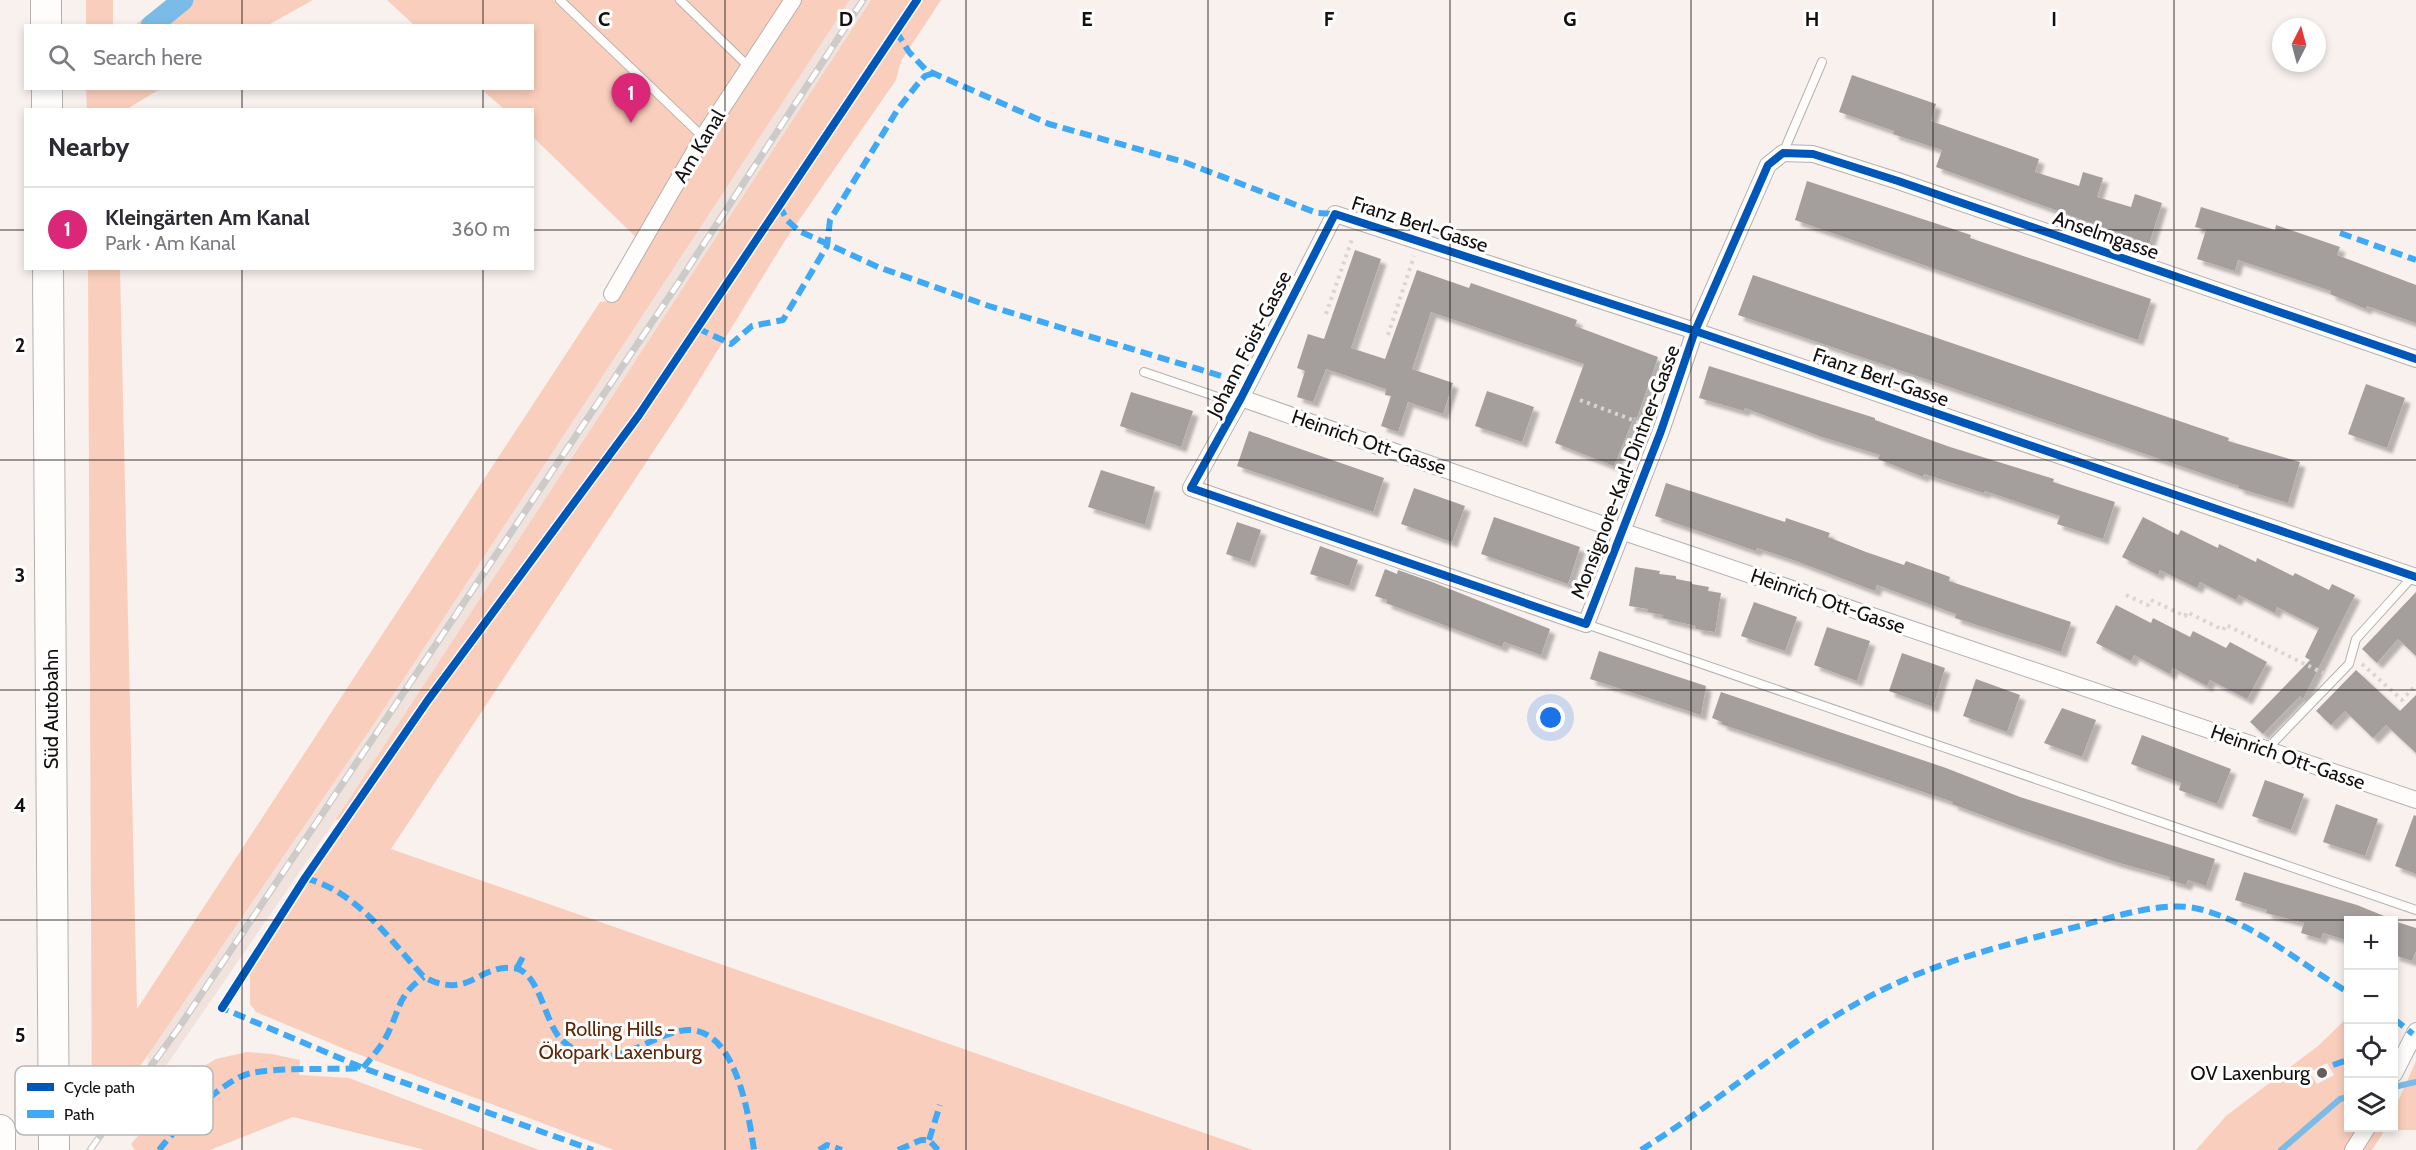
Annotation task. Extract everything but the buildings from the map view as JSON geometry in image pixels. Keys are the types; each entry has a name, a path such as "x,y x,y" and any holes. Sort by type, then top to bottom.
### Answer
{"highway":[{"path":"46,0 46,24"},
{"path":"46,90 47,108"},
{"name":"Süd Autobahn","path":"48,270 53,1066"},
{"path":"0,1130 0,1150"},
{"name":"Süd Autobahn","path":"54,1135 54,1150"}],"street":[{"name":"Am Kanal","path":"612,294 703,137 793,0"},
{"name":"Monsignore-Karl-Dintner-Gasse","path":"1191,488 1586,624 1661,431 1695,332 1768,165 1783,153"},
{"name":"Anselmgasse","path":"1783,153 1812,154 1898,181 2416,359"},
{"name":"Franz Berl-Gasse","path":"1335,214 1695,332 2414,576"},
{"name":"Johann Foist-Gasse","path":"1191,488 1240,401 1335,214"},
{"name":"Heinrich Ott-Gasse","path":"1240,401 2416,800"},
{"path":"2398,1066 2416,1031"},
{"path":"2353,1150 2364,1132"}],"lane":[{"path":"560,0 703,137"},
{"path":"680,0 749,67"},
{"path":"1783,153 1822,62"},
{"path":"1144,372 1240,401"},
{"path":"2267,749 2349,664 2356,639 2414,576"},
{"path":"1586,624 2416,910"}],"path":[{"path":"1326,314 1348,246 1361,223"},
{"path":"1388,335 1419,242"},
{"path":"1580,400 1661,431"},
{"path":"2126,595 2148,605 2151,600 2185,616 2187,612 2223,630 2226,626 2334,680"},
{"path":"2352,655 2402,700 2414,687 2416,689"}],"shaded area":[{"path":"850,0 871,0 336,819 166,1066 147,1066 148,1055 378,718"}],"green space":[{"path":"86,0 113,0 113,24 86,24"},
{"path":"167,0 313,0 270,24 136,24"},
{"path":"387,0 850,0 378,718 148,1055 140,1066 92,1066 88,270 120,270 137,1009 600,302 615,300 648,249 534,138 534,108 503,108 482,90 534,90 534,24 413,24"},
{"name":"Rolling Hills - Ökopark Laxenburg","path":"871,0 941,0 901,61 896,80 786,239 684,405 391,849 1253,1150 614,1150 347,1050 256,1012 250,1004 250,974 346,825 336,819"},
{"path":"86,90 158,90 129,108 87,108"},
{"path":"2344,1021 2344,1132 2384,1132 2372,1150 2196,1150 2226,1116 2318,1046","holes":["2327,1063 2334,1075 2317,1084 2310,1072"]},
{"path":"247,1052 300,1060 299,1075 349,1078 539,1150 425,1150 293,1117 210,1150 135,1150 131,1144 139,1135 213,1135 213,1066 204,1066 216,1059"},
{"path":"2416,1061 2416,1130 2398,1130 2398,1101"}],"waterway":[{"path":"153,24 183,0"},
{"path":"2398,1086 2416,1082"},
{"path":"2281,1150 2344,1098"}],"railway":[{"path":"151,1066 681,279 863,0"},
{"path":"90,1150 101,1135"}],"marked path":[{"path":"896,31 909,52 926,70 1049,124 1184,162 1317,213 1335,214"},
{"path":"697,328 731,344 752,326 783,320 827,246 830,220 898,109 925,76 934,73"},
{"path":"779,205 787,220 799,231 878,267 989,306 1248,384"},
{"path":"2340,233 2416,260"},
{"path":"305,878 324,885 356,905 385,932 424,977 452,985 463,984 502,968 523,971 536,987 555,1031 566,1044 578,1052 593,1057 616,1055 684,1030 706,1034 719,1044 729,1059 737,1078 744,1097 754,1150"},
{"path":"1641,1150 1820,1026 1882,990 1930,969 1979,953 2123,914 2155,908 2185,907 2220,915 2258,934 2344,990"},
{"path":"517,968 524,955"},
{"path":"213,1095 227,1084 251,1073 363,1068 386,1037 404,997 424,977"},
{"path":"225,1004 222,1008 363,1068 593,1150"},
{"path":"2398,1022 2413,1034"},
{"path":"2333,1065 2344,1061"},
{"path":"929,1140 940,1105"},
{"path":"159,1150 172,1135"},
{"path":"898,1150 921,1140 929,1140 938,1150"},
{"path":"819,1150 827,1145 842,1150"}],"cycle path":[{"path":"222,1008 305,878 428,700 639,415 917,0"},
{"path":"2416,359 1898,181 1813,154 1783,153 1768,165 1695,331 1661,431 1586,624 1191,488 1241,398 1335,214 1695,331 2416,577"}],"place":[{"name":"Kleingärten Am Kanal","path":"631,123"},
{"name":"OV Laxenburg","path":"2322,1073"}]}
